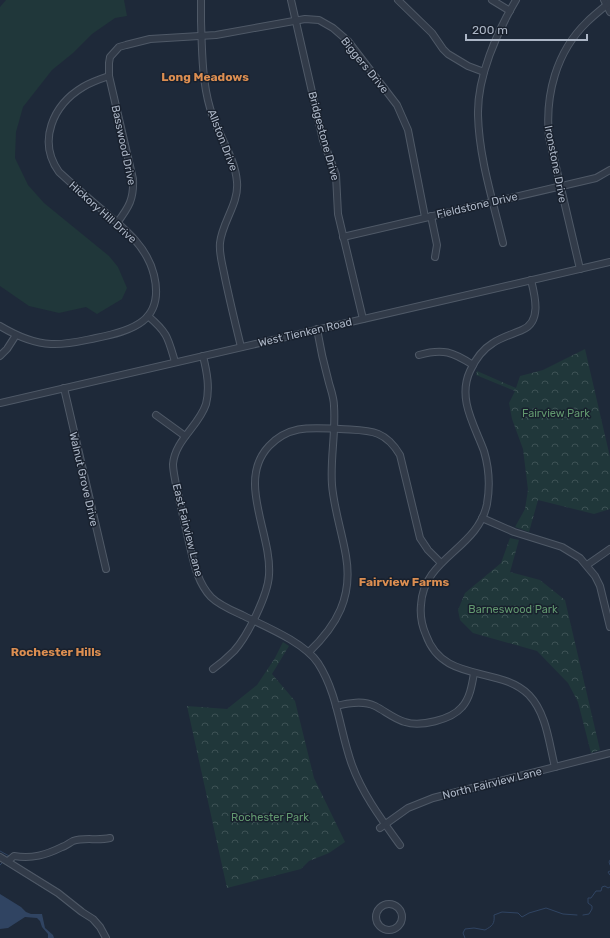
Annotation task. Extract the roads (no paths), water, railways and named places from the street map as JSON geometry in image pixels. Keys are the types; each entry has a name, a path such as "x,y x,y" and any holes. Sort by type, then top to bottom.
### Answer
{"street":[{"name":"Allston Drive","path":"201,0 205,81 210,108 232,160 236,178 237,193 230,216 221,236 220,249 227,288 241,347"},
{"name":"Bridgestone Drive","path":"291,0 323,140 336,175 338,214 362,319"},
{"path":"398,0 432,33 448,54 468,66 484,72"},
{"path":"492,0 510,11"},
{"path":"502,243 482,151 479,134 478,113 484,72 495,42 516,0"},
{"path":"607,2 610,12"},
{"name":"Ironstone Drive","path":"580,269 549,137 548,125 551,86 562,56 577,32 607,2"},
{"name":"Biggers Drive","path":"108,63 113,52 119,47 150,39 202,36 243,31 305,19 319,20 333,28 348,41 397,105 408,130 428,217 437,245 435,257"},
{"name":"Basswood Drive","path":"108,63 109,76 133,179 132,200 118,223"},
{"name":"Hickory Hill Drive","path":"0,326 16,335 40,342 50,344 66,344 131,329 144,321 155,302 157,292 154,275 142,249 118,223 59,172 53,164 47,142 53,121 67,100 84,86 109,76"},
{"name":"Fieldstone Drive","path":"343,237 596,178 610,170"},
{"name":"West Tienken Road","path":"0,403 610,262"},
{"path":"531,280 536,303 534,315 528,327 494,342 481,354 473,365 468,377 466,397 467,410 484,452 488,472 489,485 487,502 482,518 468,540 441,563 430,576 423,592 420,609 424,631 432,646 444,661 460,669 518,686 529,696 539,708 555,768"},
{"path":"148,316 162,328 167,335 175,362"},
{"path":"309,652 328,632 341,612 348,584 346,555 332,489 335,429 334,404 317,329"},
{"path":"0,356 7,349 16,335"},
{"path":"419,355 430,352 446,351 458,355 473,365"},
{"name":"East Fairview Lane","path":"203,356 208,381 205,404 200,416 178,448 173,464 195,565 201,582 212,597 220,604 298,644 309,652 317,662 325,674 336,706 348,752 358,780 382,826 400,845"},
{"name":"Walnut Grove Drive","path":"64,388 106,569"},
{"path":"156,415 185,436"},
{"path":"213,669 234,651 244,636 267,587 269,575 267,546 256,495 255,473 258,463 265,450 280,437 301,428 311,427 372,431 389,439 400,455 406,474 420,538 428,550 441,563"},
{"path":"482,518 514,532 562,547 580,558 595,576 600,586 610,627"},
{"path":"587,565 610,549"},
{"path":"336,706 359,702 366,703 375,706 406,723 416,724 431,722 457,712 463,706 471,689 474,673"},
{"name":"North Fairview Lane","path":"382,826 408,808 433,798 610,753"},
{"path":"8,861 14,856 29,858 39,856 61,848 72,842 104,840 110,838"},
{"path":"0,856 58,893 93,919 100,927 106,938"},
{"path":"392,904 402,912 402,920 401,924 394,930 386,930 378,925 376,916 379,908 383,905 392,904"},
{"path":"384,938 386,930"}],"water":[{"path":"0,894 21,907 26,912 31,914 42,914 45,928 53,935 54,938 48,938 48,934 37,918 25,917 8,928 0,929"}],"waterway":[{"path":"0,851 9,856 6,858"},
{"path":"610,860 610,865"},
{"path":"0,865 3,862"},
{"path":"610,871 608,872 610,875"},
{"path":"583,915 589,914 592,909 592,906 588,903 588,898 591,898 596,891 601,891 602,887 610,887"},
{"path":"465,938 463,933 465,929 474,928 485,930 490,927 494,921 494,915 502,912 518,913 522,917 529,913 546,908 563,914 577,915"}],"district":[{"name":"Long Meadows","path":"205,77"},
{"name":"Fairview Farms","path":"404,582"},
{"name":"Rochester Hills","path":"56,652"}],"park label":[{"name":"Fairview Park","path":"556,413"},
{"name":"Barneswood Park","path":"513,609"},
{"name":"Rochester Park","path":"270,817"}]}
